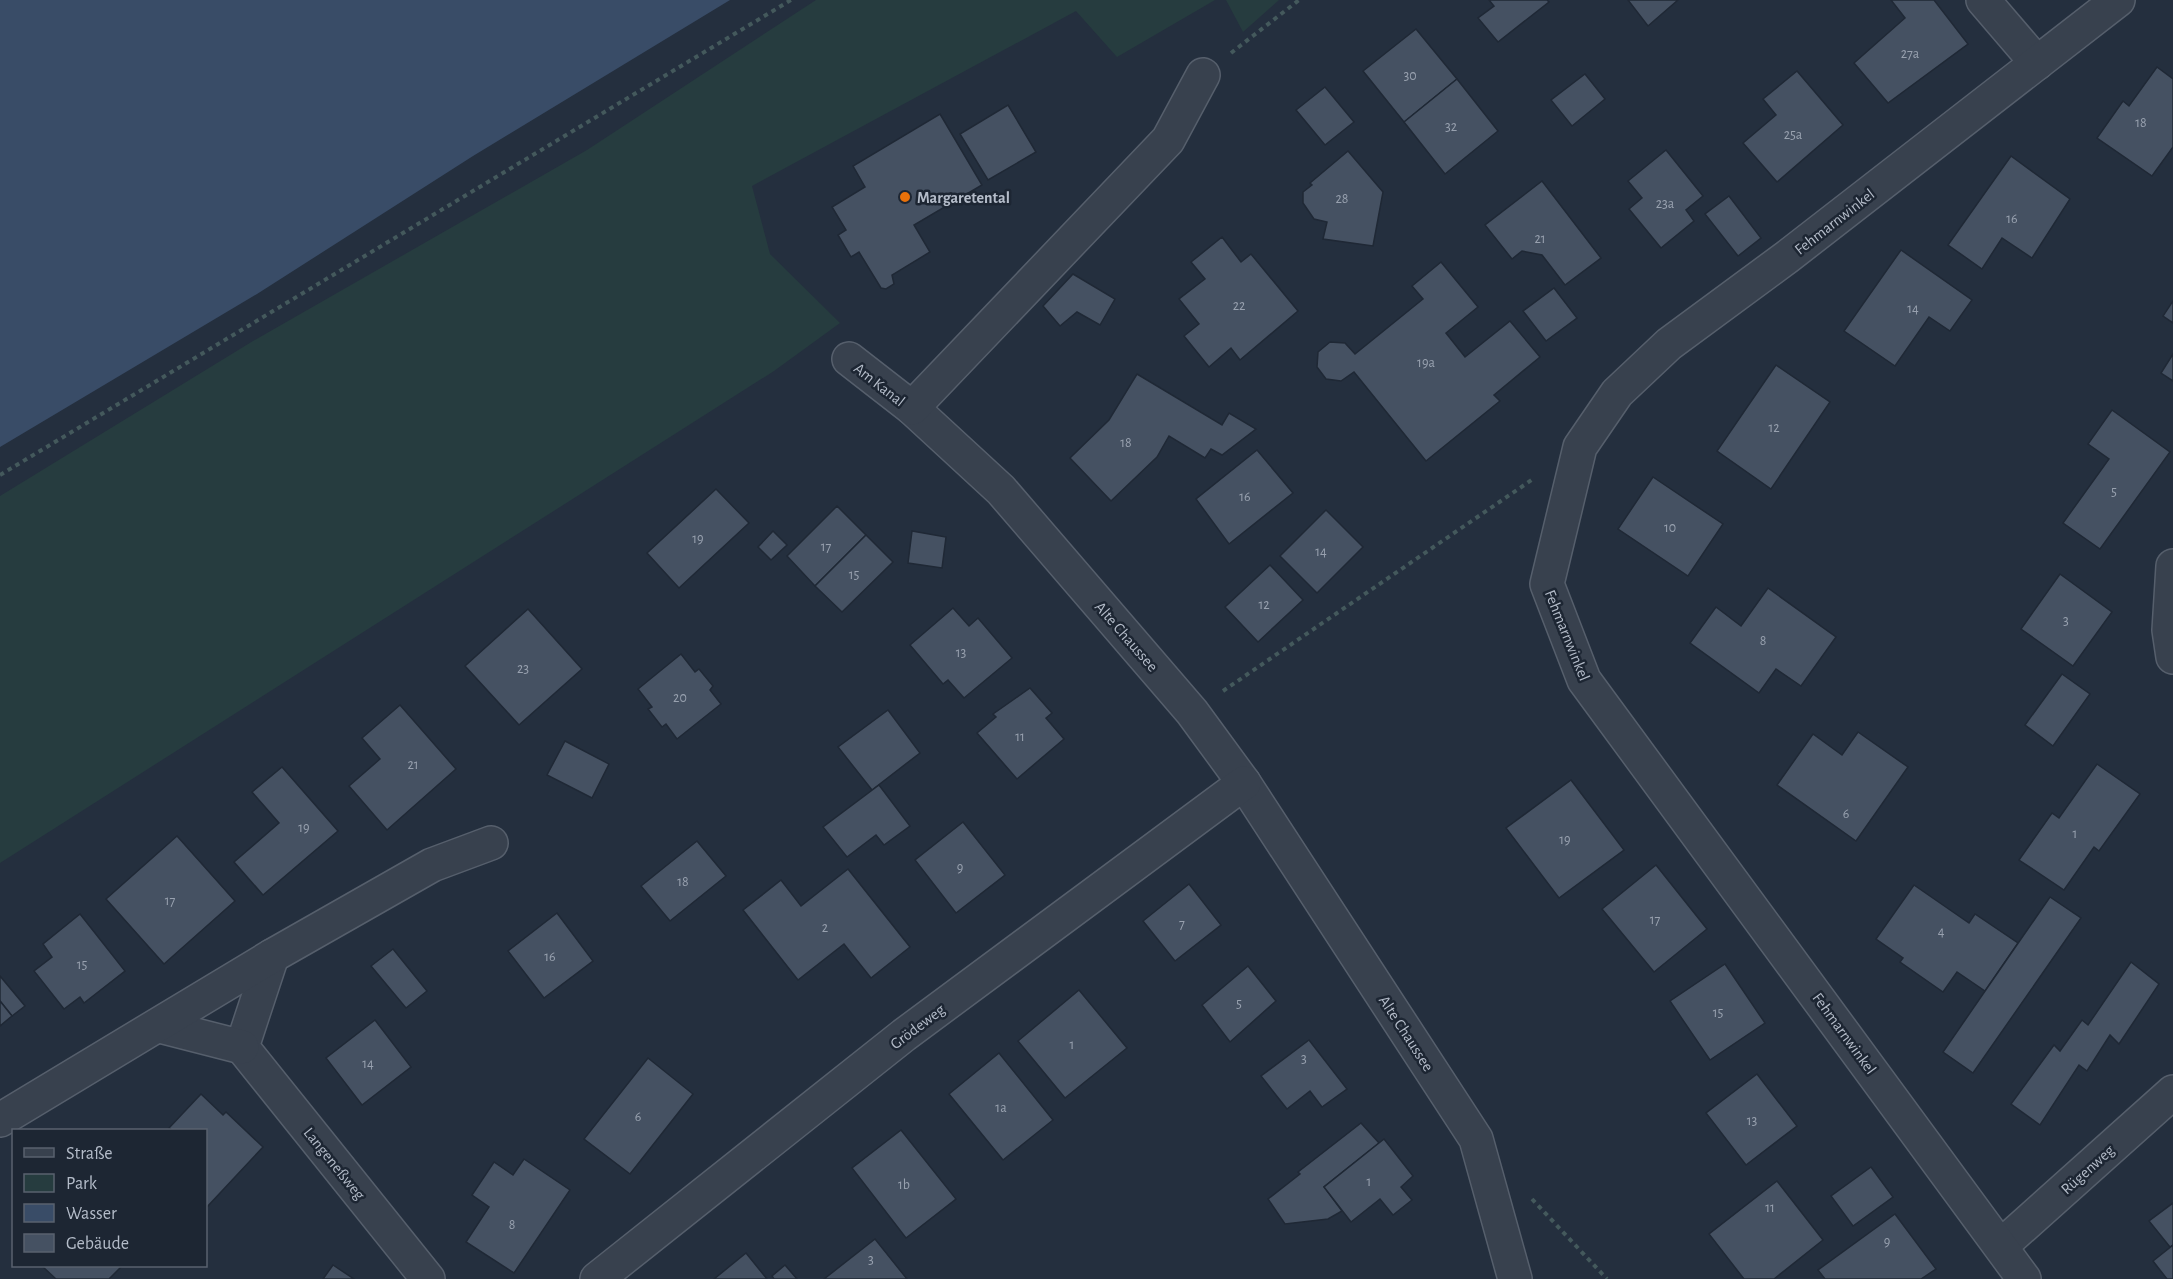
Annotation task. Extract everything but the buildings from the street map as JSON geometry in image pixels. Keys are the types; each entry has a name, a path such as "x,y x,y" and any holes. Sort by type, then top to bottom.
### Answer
{"street":[{"path":"1983,0 2037,63"},
{"name":"Fehmarnwinkel","path":"2025,1279 1584,680 1547,584 1580,447 1617,393 1669,344 1787,257 2118,0"},
{"path":"912,408 1168,140 1203,75"},
{"name":"Am Kanal","path":"849,359 912,408"},
{"name":"Alte Chaussee","path":"912,408 1001,490 1192,712 1244,783 1476,1139 1515,1279"},
{"path":"2173,566 2169,630 2173,657"},
{"name":"Grödeweg","path":"597,1279 904,1035 1244,783"},
{"path":"0,1120 34,1097 160,1026 272,956 432,865 491,843"},
{"path":"160,1026 242,1047 272,956"},
{"name":"Langeneßweg","path":"242,1047 428,1279"},
{"name":"Rügenweg","path":"2001,1246 2173,1092"}],"path":[{"path":"0,475 791,0"},
{"path":"1203,75 1299,0"},
{"path":"1192,712 1580,447"},
{"path":"1526,1192 1607,1279"}],"green space":[{"path":"816,0 1215,0 1117,57 1076,11 752,186 770,254 840,323 774,371 0,863 0,496 253,341 587,150"},
{"path":"1226,0 1279,0 1243,32"}],"water":[{"path":"0,0 730,0 473,156 257,294 0,447"}],"place":[{"name":"Margaretental","path":"905,197"}]}
